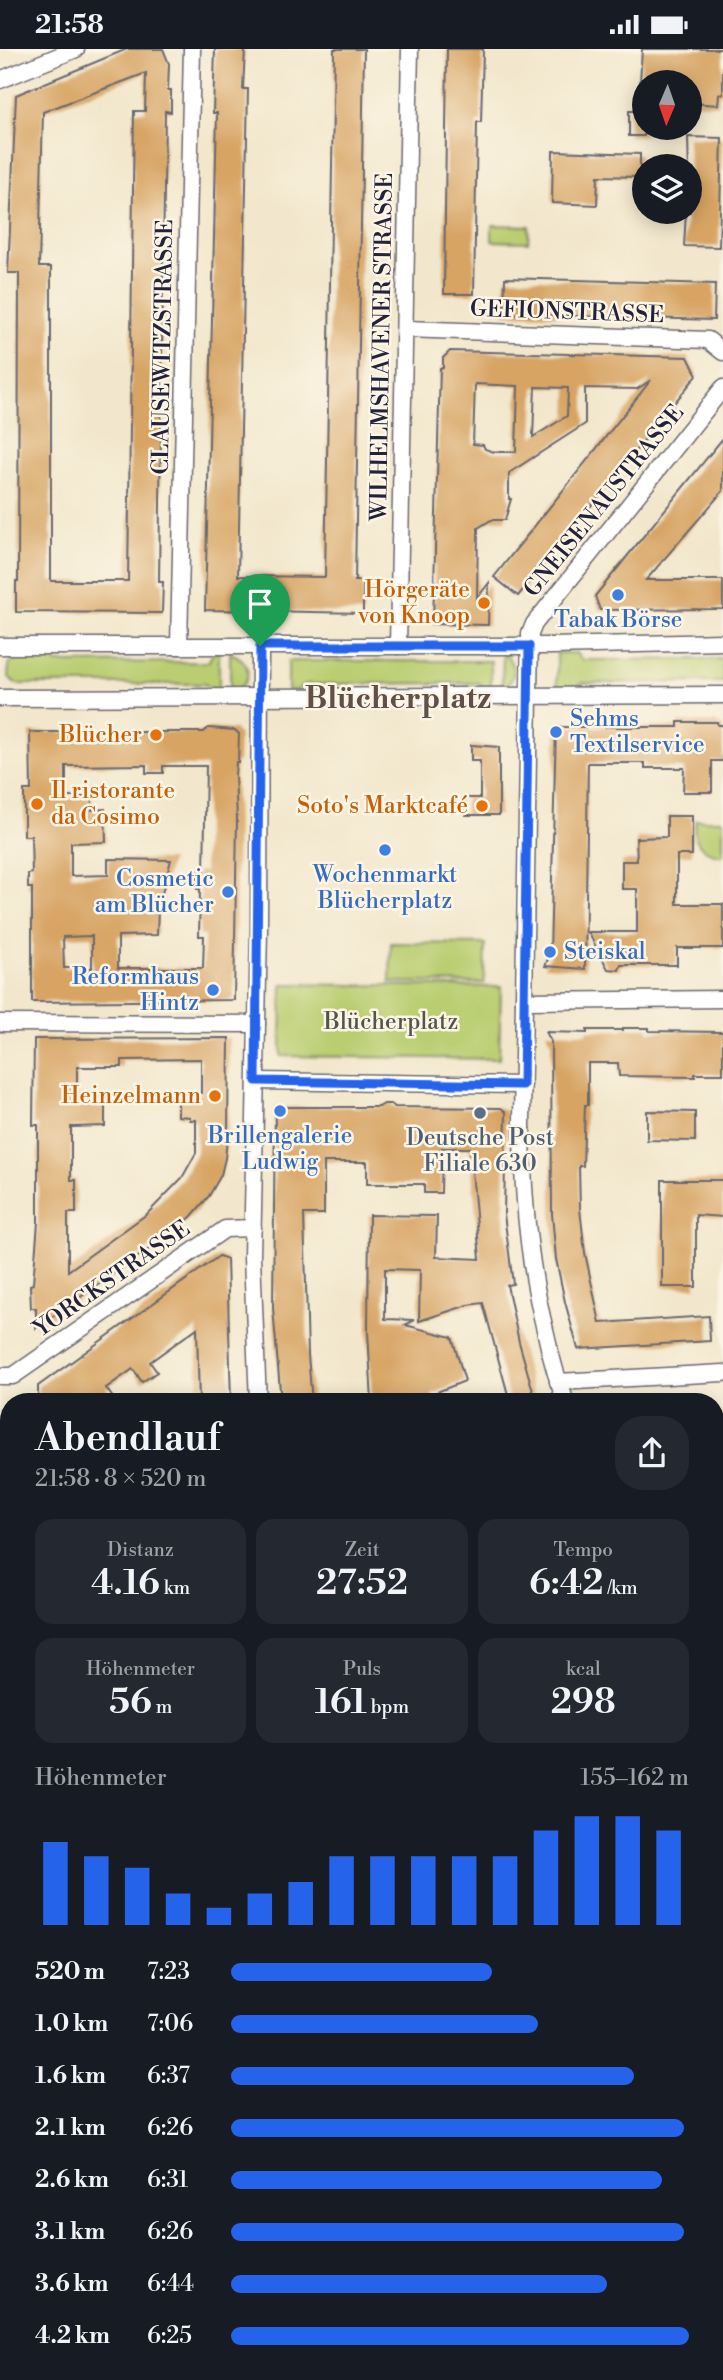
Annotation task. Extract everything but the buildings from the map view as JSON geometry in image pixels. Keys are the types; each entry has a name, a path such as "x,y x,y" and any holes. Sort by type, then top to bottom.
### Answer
{"street":[{"path":"0,80 76,49"},
{"name":"CLAUSEWITZSTRASSE","path":"180,646 192,49"},
{"name":"WILHELMSHAVENER STRASSE","path":"398,646 410,49"},
{"name":"GEFIONSTRASSE","path":"405,329 708,340 723,352"},
{"name":"GNEISENAUSTRASSE","path":"529,646 534,624 723,388"},
{"path":"0,646 529,646 723,642"},
{"path":"258,1393 253,1228 260,646"},
{"path":"529,646 523,1199 537,1296 562,1393"},
{"path":"0,698 723,695"},
{"path":"524,1001 723,999"},
{"path":"0,1023 257,1024"},
{"path":"256,1081 523,1085"},
{"name":"YORCKSTRASSE","path":"0,1376 13,1375 225,1229 253,1228"},
{"path":"558,1382 723,1373"}],"green space":[{"path":"492,225 529,226 528,242 492,241"},
{"path":"214,652 219,652 219,692 204,684 16,684 8,674 10,662 26,657 46,658 56,663 208,662"},
{"path":"503,652 511,661 513,676 502,689"},
{"path":"230,653 243,661 248,673 243,684 230,692"},
{"path":"557,653 576,653 582,660 723,659 723,682 582,683 577,686 557,686"},
{"path":"288,661 491,661 491,690 483,690 480,683 304,684 298,690 288,691"},
{"path":"696,820 723,820 723,855 709,852 700,845 695,834"},
{"path":"391,943 485,944 484,983 390,982"},
{"name":"Blücherplatz","path":"282,984 501,987 499,1059 281,1056"}],"place":[{"name":"Tabak Börse","path":"618,595"},
{"name":"Hörgeräte von Knoop","path":"484,603"},
{"name":"Sehms Textilservice","path":"556,732"},
{"name":"Blücher","path":"156,735"},
{"name":"Il ristorante da Cosimo","path":"37,804"},
{"name":"Soto's Marktcafé","path":"482,806"},
{"name":"Wochenmarkt Blücherplatz","path":"385,850"},
{"name":"Cosmetic am Blücher","path":"228,892"},
{"name":"Steiskal","path":"550,952"},
{"name":"Reformhaus Hintz","path":"213,990"},
{"name":"Heinzelmann","path":"215,1096"},
{"name":"Brillengalerie Ludwig","path":"280,1111"},
{"name":"Deutsche Post Filiale 630","path":"480,1113"}],"district":[{"name":"Blücherplatz","path":"398,699"}],"route":[{"path":"260,646 529,646 523,1085 256,1081 260,646"}]}
